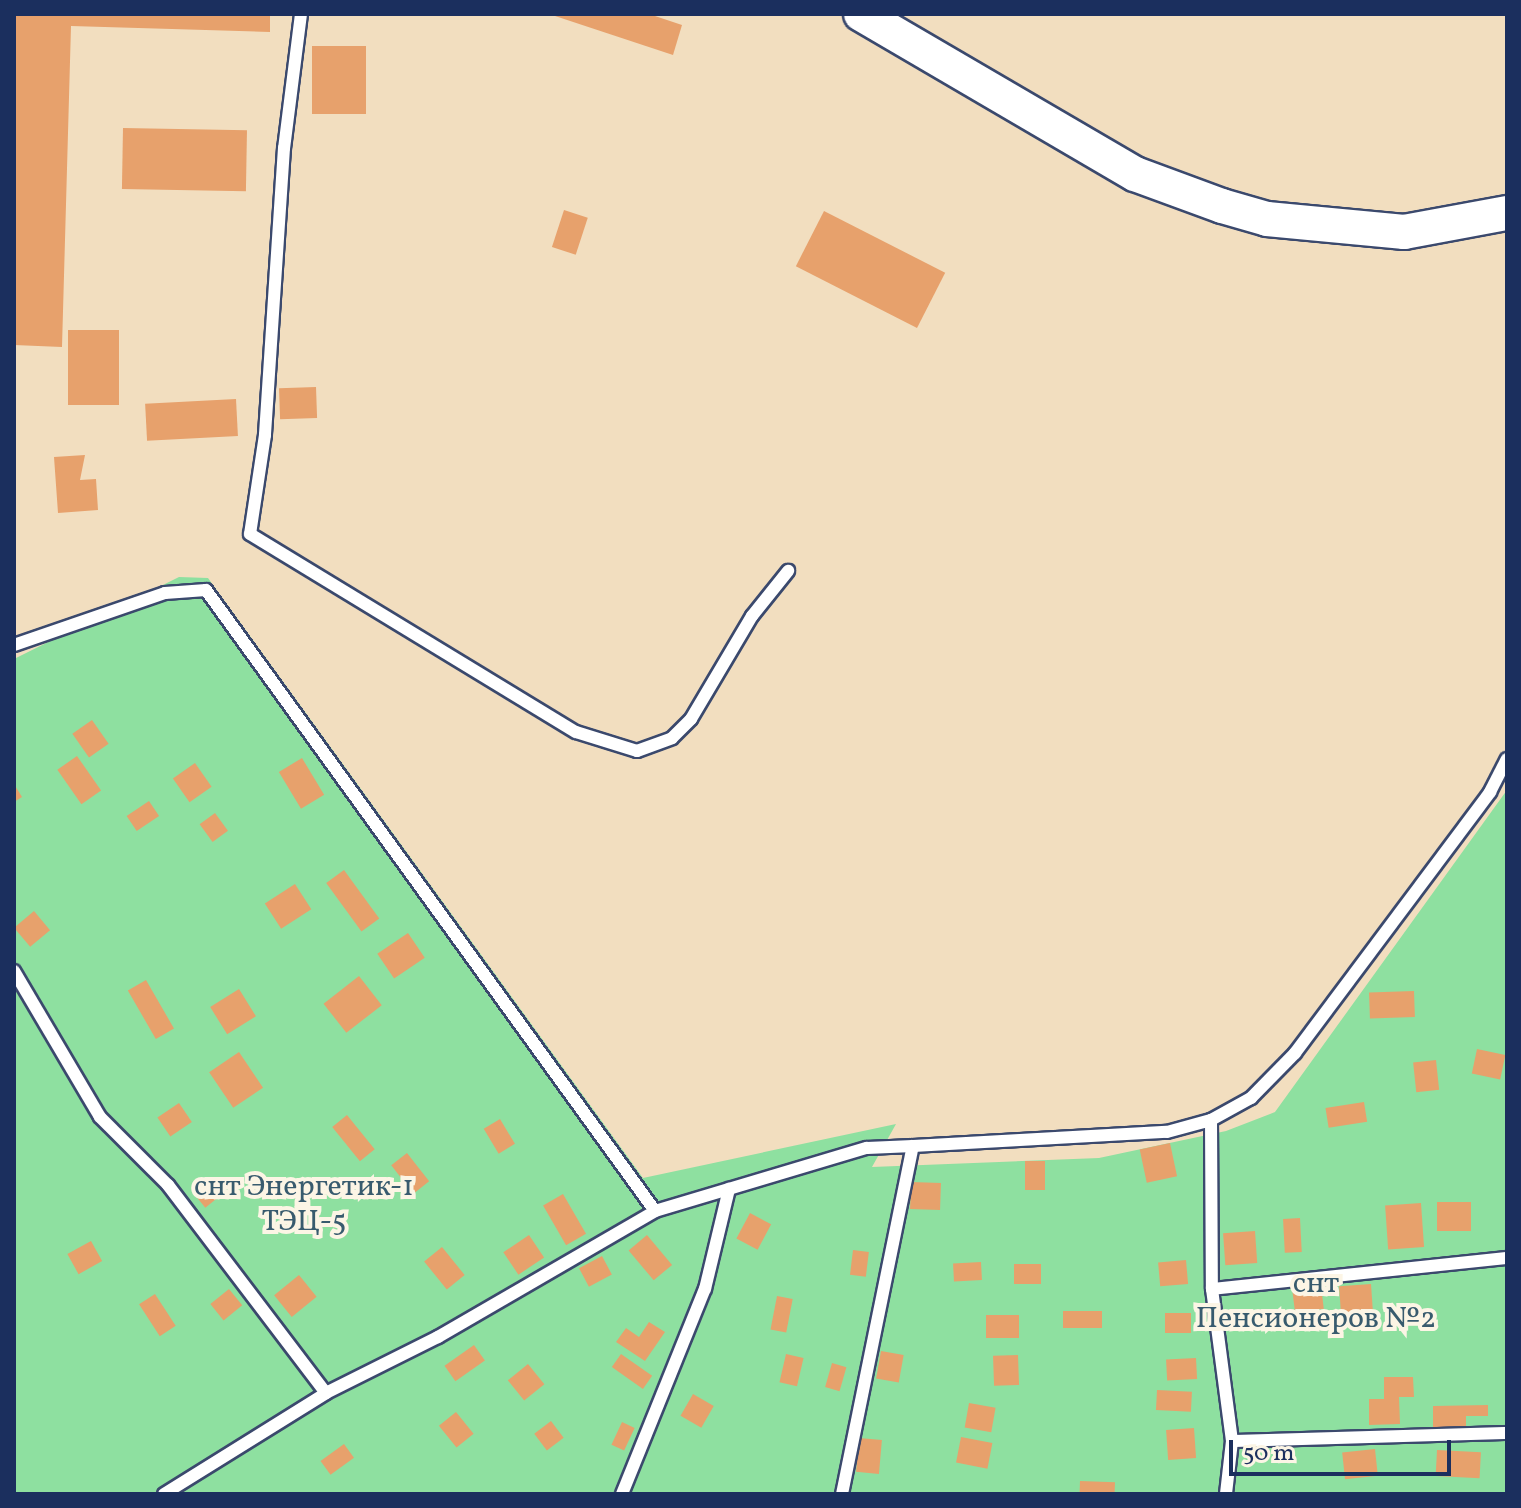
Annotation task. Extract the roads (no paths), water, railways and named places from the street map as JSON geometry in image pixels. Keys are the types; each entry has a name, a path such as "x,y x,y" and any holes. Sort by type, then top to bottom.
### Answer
{"main road":[{"path":"861,14 1135,174 1208,202 1267,219 1358,231 1404,232 1507,213"}],"lane":[{"path":"301,14 284,148 265,435 250,534 576,732 637,751 672,738 691,719 752,616 788,571"},
{"path":"14,645 165,593 206,590 655,1211"},
{"path":"164,1494 326,1393 438,1337 655,1211 867,1148 1084,1140 1167,1132 1211,1120 1251,1098 1295,1053 1490,792 1507,759"},
{"path":"14,971 100,1117 168,1185 326,1393"},
{"path":"1211,1120 1212,1289 1232,1441 1226,1494"},
{"path":"842,1494 913,1146"},
{"path":"622,1494 705,1289 729,1189"},
{"path":"1212,1289 1507,1258"},
{"path":"1232,1441 1507,1433"}],"park label":[{"name":"снт Энергетик-1 ТЭЦ-5","path":"304,1204"},
{"name":"снт Пенсионеров №2","path":"1316,1301"}]}
